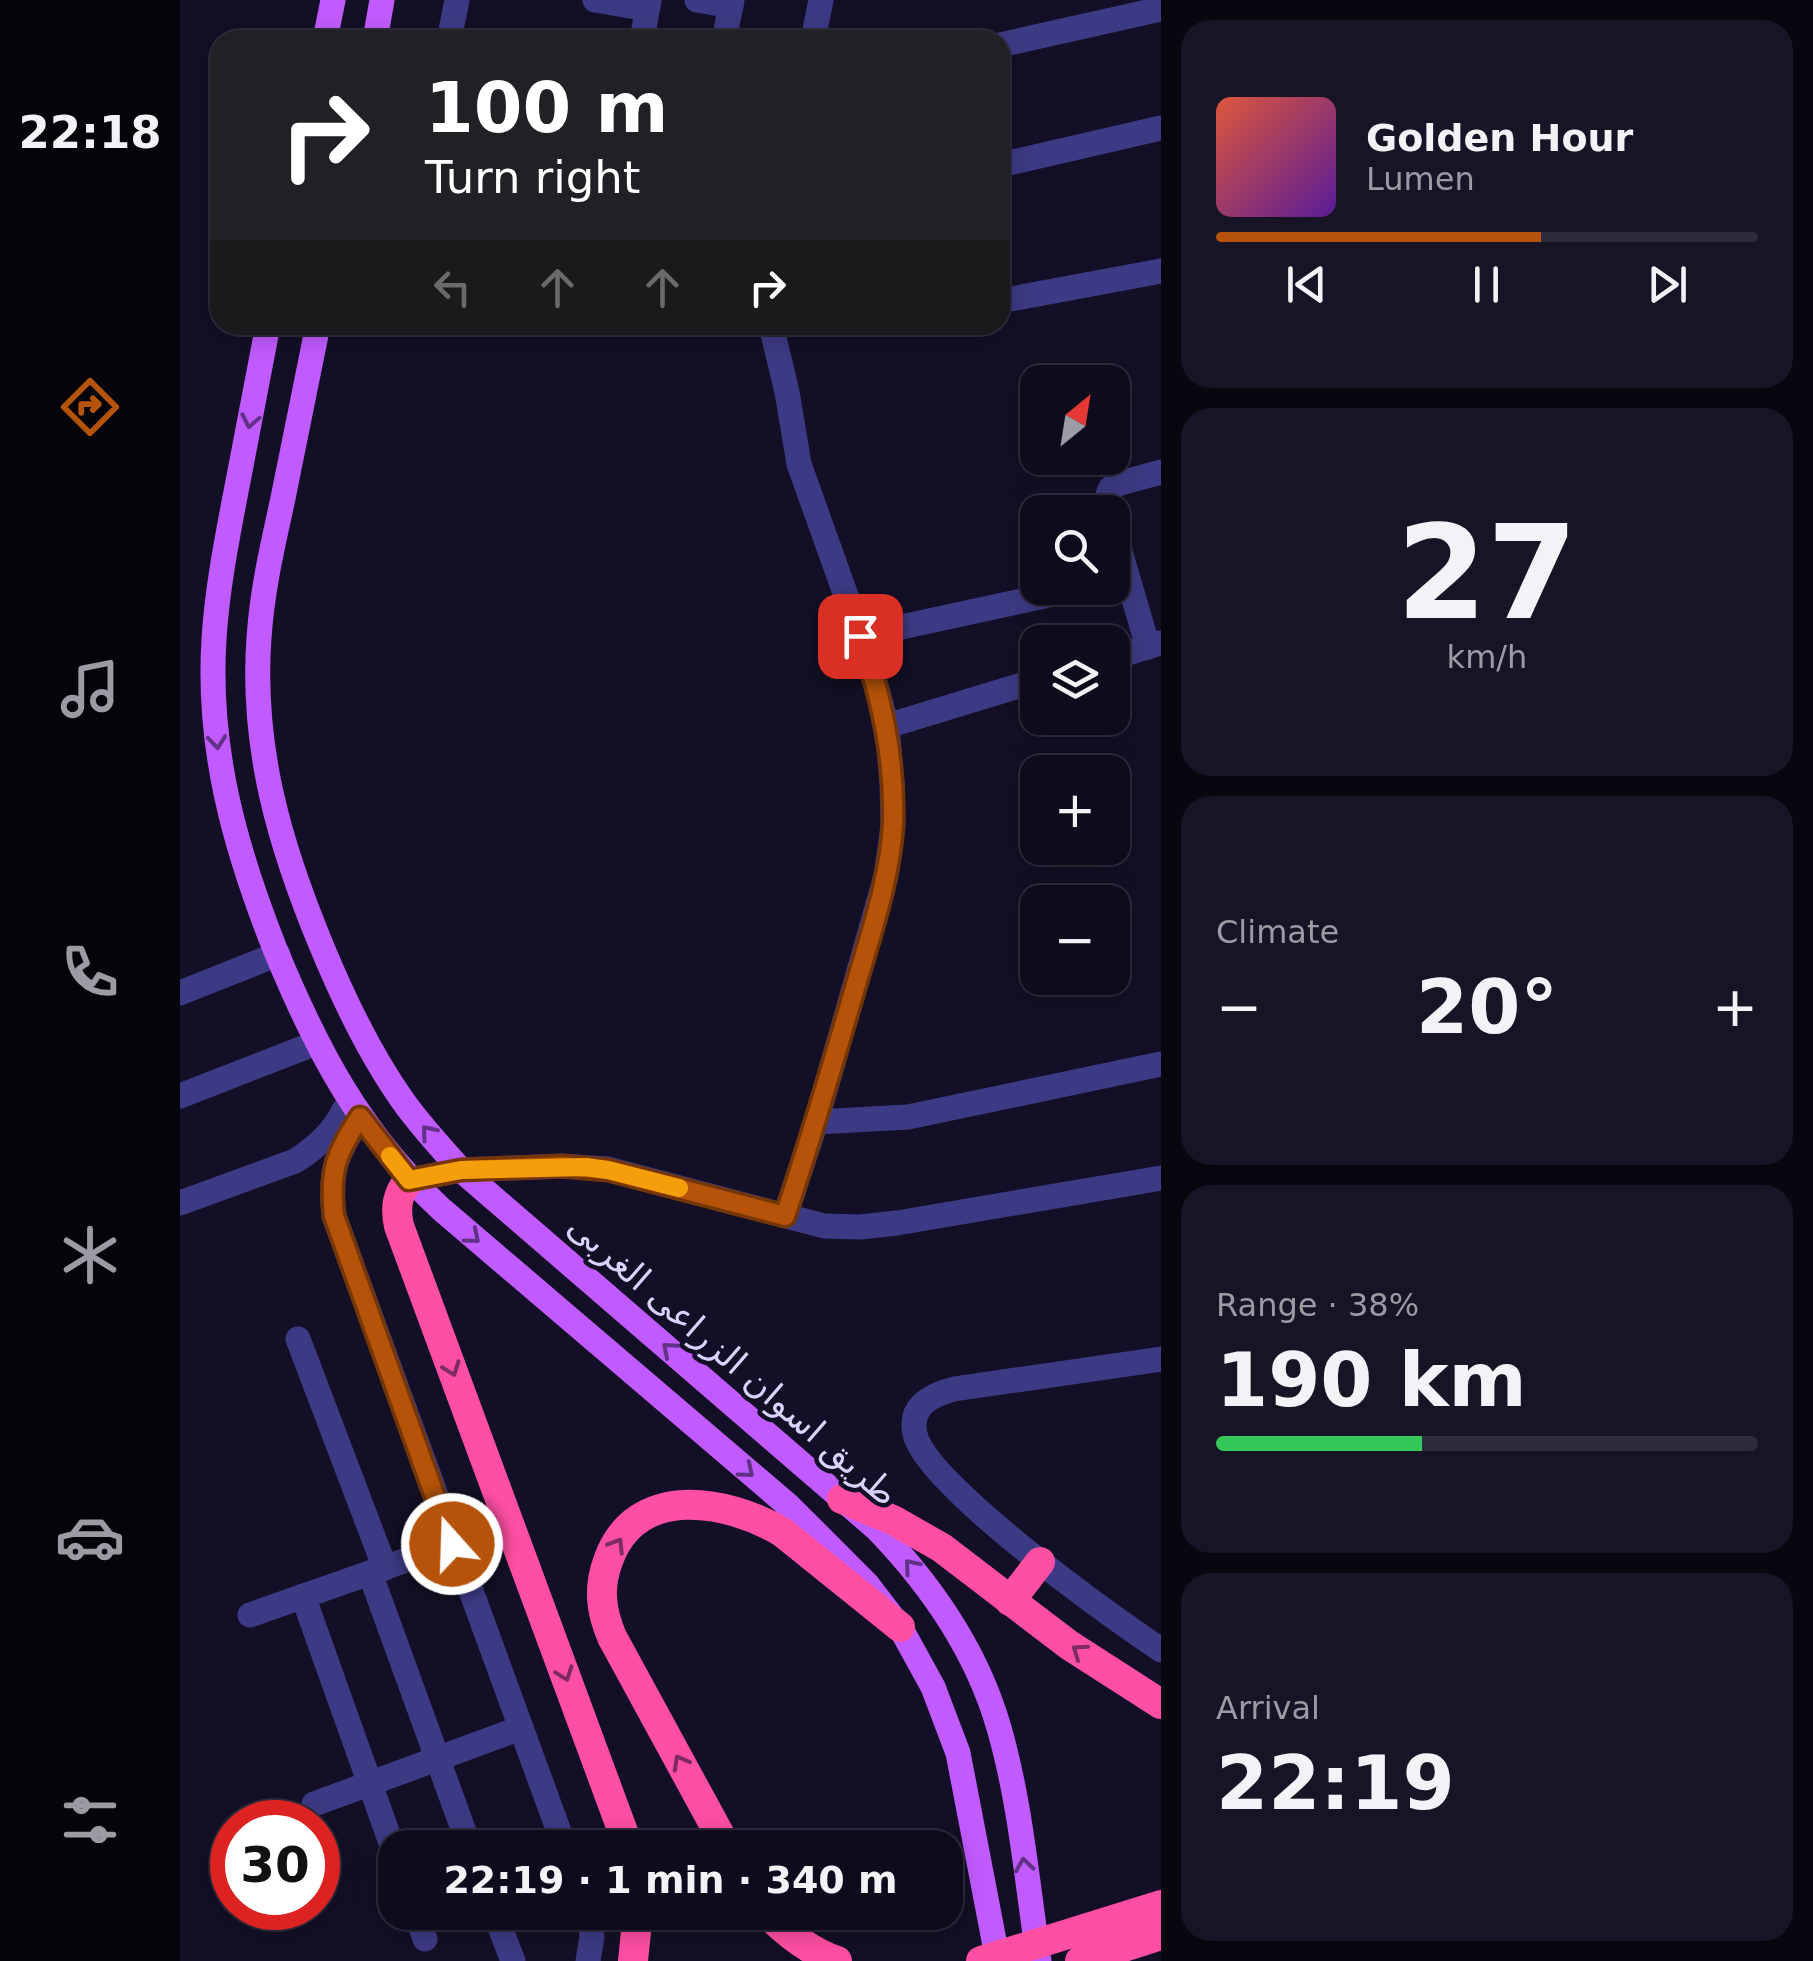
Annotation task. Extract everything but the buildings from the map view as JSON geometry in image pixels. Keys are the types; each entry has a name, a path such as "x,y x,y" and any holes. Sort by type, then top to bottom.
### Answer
{"highway":[{"path":"409,1180 396,1205 399,1226 622,1830"},
{"path":"842,1498 893,1520 942,1548 1070,1645 1160,1704"},
{"path":"717,1830 612,1637 601,1604 601,1586 612,1550 622,1534 654,1511 673,1505 739,1512 782,1532 900,1627"},
{"path":"1010,1601 1040,1562"},
{"path":"981,1961 1160,1905"},
{"path":"634,1961 637,1930"},
{"path":"783,1930 837,1961"},
{"path":"1080,1961 1160,1935"}],"main road":[{"path":"327,30 333,0"},
{"path":"376,30 382,0"},
{"name":"طريق اسوان الزراعى الغربى","path":"266,335 220,577 213,705 220,769 233,832 253,894 316,1043 355,1108 409,1180 789,1506 867,1584 900,1627 934,1687 958,1753 998,1961"},
{"name":"طريق اسوان الزراعى الغربى","path":"316,335 264,587 258,692 262,745 284,848 336,981 403,1101 461,1170 842,1498 888,1540 928,1587 962,1639 998,1725 1010,1770 1039,1961"}],"street":[{"path":"451,30 456,0"},
{"path":"595,0 648,5 644,30"},
{"path":"697,0 732,3 726,30"},
{"path":"815,30 820,0"},
{"path":"1010,43 1160,9"},
{"path":"1010,163 1160,128"},
{"path":"1010,299 1160,271"},
{"path":"773,335 799,464 860,636 887,726 893,826 886,876 785,1216"},
{"path":"1109,495 1118,484 1160,472"},
{"path":"1130,598 1154,645 1130,652"},
{"path":"860,636 1020,601"},
{"path":"887,726 1020,685"},
{"path":"180,993 278,954"},
{"path":"180,1096 316,1043"},
{"path":"816,1122 908,1117 1160,1064"},
{"path":"180,1204 295,1162 312,1151 355,1108"},
{"path":"355,1108 334,1164 334,1216 558,1830"},
{"path":"409,1180 461,1170 562,1166 608,1170 824,1226 860,1227 1160,1178"},
{"path":"298,1339 463,1830"},
{"path":"1160,1358 954,1389 934,1394 921,1403 915,1416 915,1433 922,1452 954,1488 1040,1562 1160,1650"},
{"path":"250,1615 452,1544"},
{"path":"303,1596 387,1830"},
{"path":"325,1800 520,1728"},
{"path":"423,1930 426,1939"},
{"path":"501,1930 513,1961"},
{"path":"588,1961 591,1930"}],"slow traffic":[{"path":"390,1156 409,1180 461,1170 562,1166 608,1170 679,1188"}],"route":[{"path":"452,1544 334,1216 331,1190 334,1164 342,1145 360,1117 409,1180 461,1170 586,1167 785,1216 872,928 886,876 893,826 887,726 860,636"}]}
